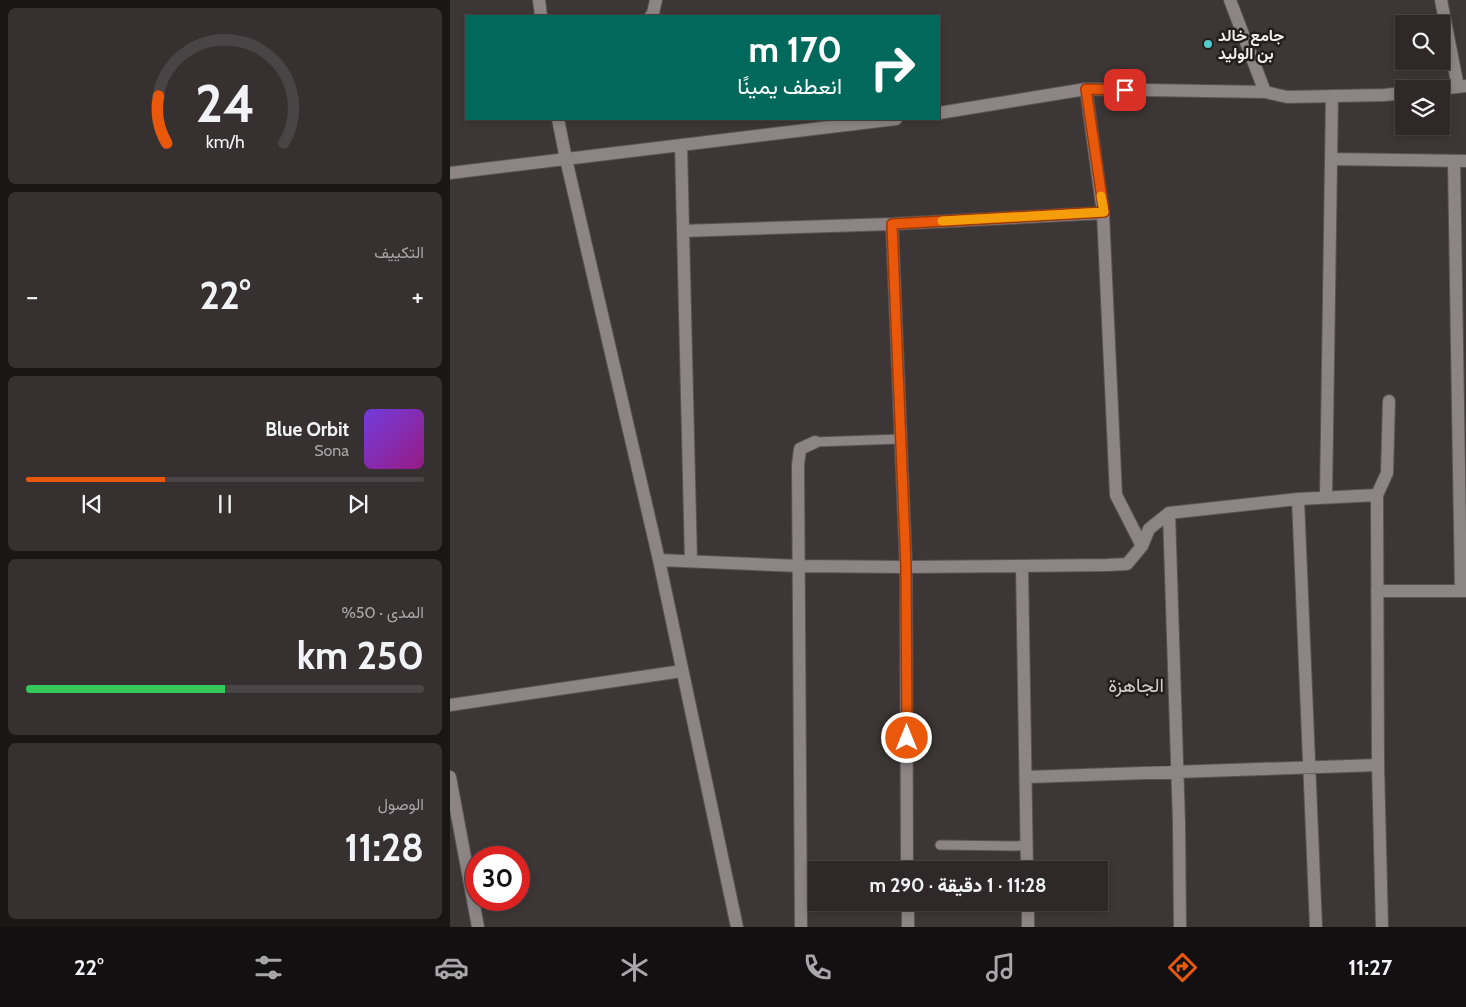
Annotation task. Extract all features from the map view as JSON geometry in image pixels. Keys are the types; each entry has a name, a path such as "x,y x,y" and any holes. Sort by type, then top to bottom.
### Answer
{"street":[{"path":"539,0 541,15"},
{"path":"652,15 656,0"},
{"path":"1230,0 1264,92"},
{"path":"1441,0 1462,86"},
{"path":"1086,89 1104,212 1116,496 1142,546"},
{"path":"940,113 1086,89 1264,92 1287,97 1395,94"},
{"path":"1326,498 1332,96"},
{"path":"558,120 659,560 737,927"},
{"path":"450,173 888,120"},
{"path":"681,145 691,561"},
{"path":"1331,159 1460,161 1463,591 1377,591"},
{"path":"683,231 892,224 1104,212"},
{"path":"892,224 906,567 907,861"},
{"path":"1382,927 1378,765 1377,495 1387,473 1388,401"},
{"path":"801,927 798,465 800,450 815,442"},
{"path":"659,560 800,566 906,567 1128,564 1142,546 1149,529 1169,513 1298,499 1377,495"},
{"path":"1298,499 1316,927"},
{"path":"1169,513 1179,823 1180,927"},
{"path":"1022,566 1027,861"},
{"path":"450,705 682,671"},
{"path":"1026,777 1378,765"},
{"path":"450,777 478,927"},
{"path":"908,911 908,927"},
{"path":"1028,911 1028,927"}],"lane":[{"path":"815,442 900,439"},
{"path":"940,845 1027,846"}],"slow traffic":[{"path":"942,221 1104,212 1101,196"}],"place":[{"name":"جامع خالد بن الوليد","path":"1208,44"}],"district":[{"name":"الجاهزة","path":"1136,685"}],"route":[{"path":"907,738 906,567 892,224 1104,212 1086,89 1125,90"}]}
